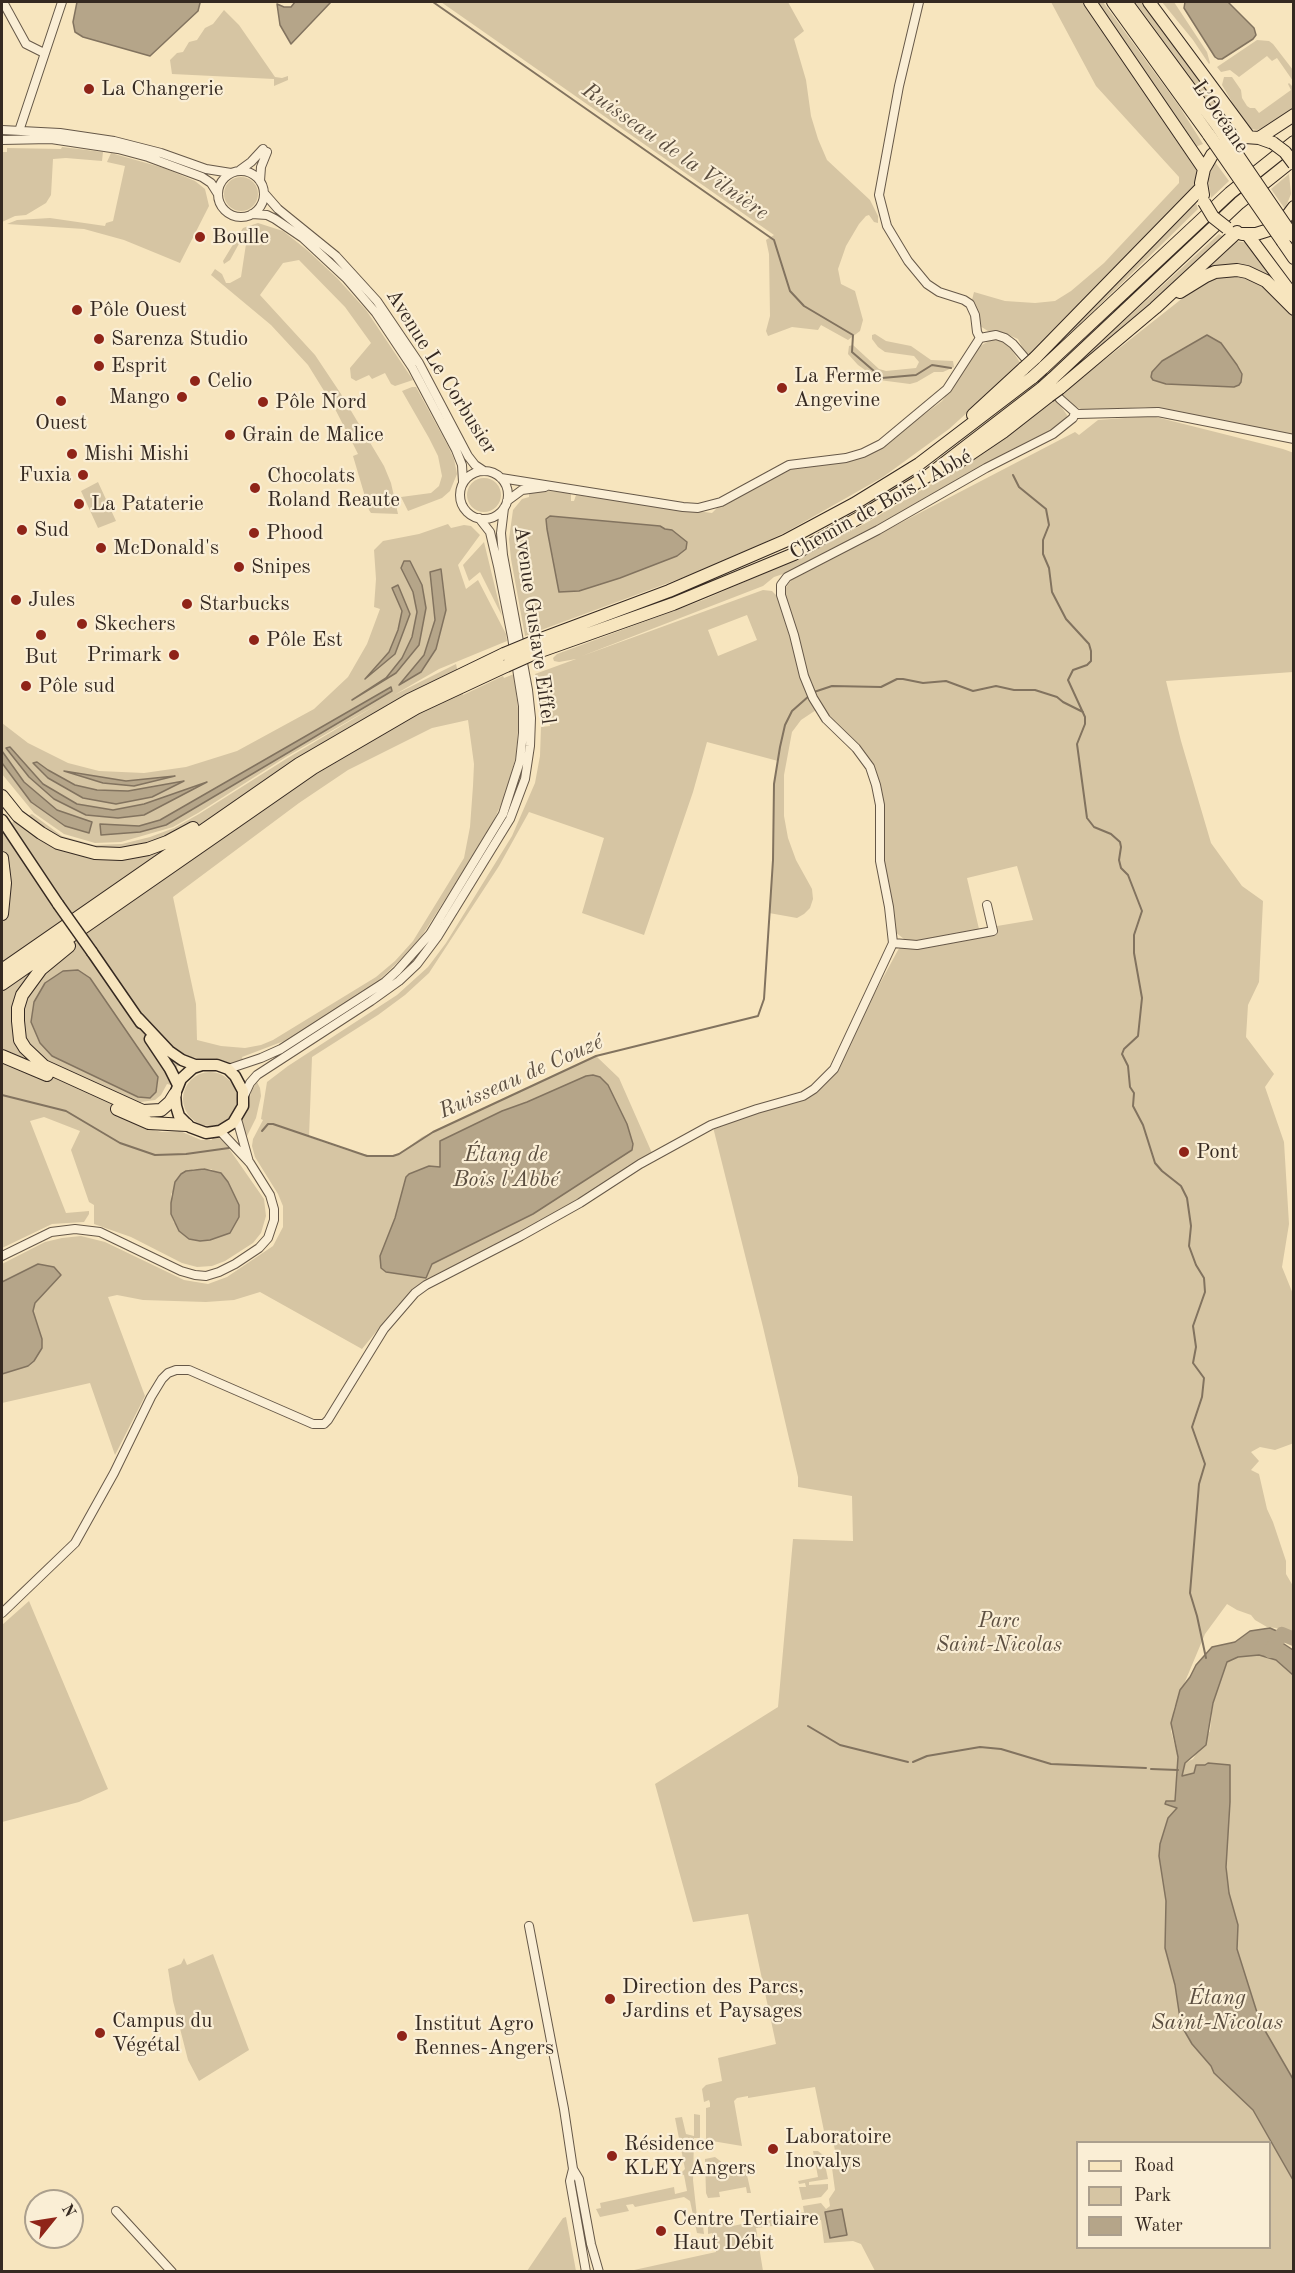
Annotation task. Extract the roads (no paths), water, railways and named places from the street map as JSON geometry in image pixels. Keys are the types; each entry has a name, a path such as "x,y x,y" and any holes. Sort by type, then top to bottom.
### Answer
{"highway":[{"path":"1090,2 1204,169"},
{"name":"L’Océane","path":"1113,2 1214,132"},
{"name":"L’Océane","path":"1126,2 1289,238 1293,258"},
{"path":"1149,2 1254,137 1273,143 1285,152 1293,164"},
{"path":"1293,115 1254,137 1236,139 1221,146 1212,155 1204,169 1202,188 1204,202 1213,217 1237,232 1293,297"},
{"path":"2,970 264,787 377,717 505,660 755,555 854,504 919,464 1039,363 1230,193 1293,142"},
{"path":"534,648 673,604 794,554 864,515 929,474 1046,392 1239,203 1293,159"},
{"path":"1039,363 1202,188"},
{"path":"1056,383 1155,308 1237,232 1264,232 1276,227 1293,207"},
{"path":"1155,308 1160,308 1206,276 1215,272 1237,270 1266,281 1293,309"},
{"path":"2,984 284,787 348,747 505,660"},
{"path":"2,796 25,822 58,843 95,853 121,854 148,849 167,842 264,787"},
{"path":"2,858 5,883 2,914"},
{"path":"135,891 109,916 41,969 32,980 22,995 18,1008 21,1040 30,1055 44,1066 143,1111 161,1110 170,1102 177,1089"},
{"path":"2,1056 25,1064 140,1120 162,1125 187,1125"}],"main road":[{"path":"4,825 170,1068 177,1089 178,1112 187,1125 201,1132 220,1131 237,1119 243,1106 243,1096 238,1081 228,1070 217,1065 189,1063 174,1056 138,1018"},
{"path":"177,1089 189,1071 202,1065"}],"street":[{"path":"3,2 26,44 44,53"},
{"path":"19,131 62,2"},
{"path":"919,2 898,86 879,195 887,226 908,261 927,284 939,292 970,304 980,338"},
{"path":"2,130 60,133 114,141 161,153 209,170 251,173 260,181"},
{"path":"2,140 51,139 118,149 148,157 202,177 211,183 218,194 221,206 230,214 241,217 252,214 260,207 264,193 260,181 265,150 251,162 222,180 218,194"},
{"name":"Avenue Le Corbusier","path":"264,193 278,209 336,256 377,301 419,363 468,456 484,471"},
{"name":"Avenue Le Corbusier","path":"252,214 267,215 303,238 346,278 376,314 412,367 451,440 462,462 463,482"},
{"path":"501,478 683,507 698,508 721,502 789,465 846,458 863,453 896,433 947,389 980,338 996,335 1013,344 1060,399 1075,413 1084,415 1158,411 1293,439"},
{"name":"Chemin de Bois l'Abbé","path":"2,1614 57,1563 80,1536 151,1397 162,1379 172,1371 189,1370 313,1424 324,1424 384,1329 415,1293 426,1285 541,1225 640,1164 711,1125 803,1096 814,1089 834,1069 893,943 890,907 880,861 880,805 870,767 856,748 826,719 813,698 804,676 781,596 781,585 787,577 905,516 986,468 1053,434 1073,418 1075,413"},
{"path":"505,505 506,486 494,473 474,472 463,482 459,492 461,504 470,515 479,518 490,518 505,505 522,490 552,487"},
{"name":"Avenue Gustave Eiffel","path":"243,1096 257,1075 380,995 417,964 438,936 510,819 525,779 531,718 503,555 501,533 505,505"},
{"name":"Avenue Gustave Eiffel","path":"228,1070 281,1049 385,982 397,971 430,934 503,814 520,761 523,706 513,637 496,556 488,528 479,518"},
{"path":"893,943 917,945 993,932 987,905"},
{"path":"237,1119 250,1163"},
{"path":"2,1256 51,1232 75,1228 100,1232 182,1271 206,1276 219,1272 260,1248 268,1238 274,1209 270,1195 250,1163 220,1131"},
{"path":"529,1926 564,2109 573,2169 579,2179 591,2244 599,2271"},
{"path":"573,2169 570,2181 585,2271"},
{"path":"116,2211 172,2271"}],"water":[{"path":"77,2 200,3 198,11 150,56 83,37 75,32 73,22"},
{"path":"295,2 331,2 291,44 280,25 277,4 291,7"},
{"path":"1185,2 1228,2 1254,28 1256,35 1222,59 1218,59 1184,8"},
{"path":"1207,335 1221,343 1237,365 1242,374 1239,385 1234,387 1166,384 1153,380 1152,372 1162,361"},
{"path":"550,516 660,526 672,530 687,542 686,549 677,556 620,578 579,591 559,592 547,529 546,519"},
{"path":"404,561 410,561 422,585 426,608 419,645 396,673 352,700 386,678 402,658 412,637 417,612 413,592 401,568"},
{"path":"441,569 446,610 436,649 421,672 399,685 424,655 435,620 430,572"},
{"path":"398,585 410,614 395,654 365,679 389,652 398,630 402,611 392,588"},
{"path":"391,687 392,691 166,825 140,832 101,835 100,824 139,826 160,820"},
{"path":"10,747 43,784 77,804 113,810 144,804 207,782 144,815 118,818 86,815 54,799 29,777 6,748"},
{"path":"2,751 24,782 57,810 92,822 89,833 65,826 31,802 2,763"},
{"path":"37,762 75,785 97,790 128,791 184,781 152,797 116,804 83,798 48,778 33,763"},
{"path":"64,771 126,781 175,776 134,786 103,783"},
{"path":"78,970 90,978 158,1077 156,1092 150,1098 138,1097 52,1056 40,1043 31,1022 34,1002 45,983 63,971"},
{"name":"Étang de Bois l'Abbé","path":"593,1075 600,1077 608,1085 627,1124 633,1144 632,1150 533,1214 432,1264 426,1278 386,1272 381,1268 380,1256 395,1218 406,1177 429,1166 440,1167 440,1141 502,1111"},
{"path":"204,1169 221,1173 228,1182 239,1205 239,1217 230,1233 200,1241 189,1239 179,1231 171,1214 171,1203 175,1182 181,1174 186,1171"},
{"path":"38,1264 54,1267 61,1275 35,1303 33,1311 42,1339 42,1348 28,1366 2,1374 2,1282"},
{"name":"Étang Saint-Nicolas","path":"1270,1628 1279,1632 1281,1642 1293,1650 1293,1675 1276,1660 1259,1655 1238,1657 1227,1662 1213,1703 1206,1745 1185,1763 1182,1776 1194,1773 1196,1765 1208,1763 1230,1765 1226,1867 1229,1893 1238,1925 1237,1949 1260,2022 1293,2079 1293,2180 1253,2110 1214,2073 1181,2025 1175,1985 1165,1948 1166,1901 1159,1856 1168,1818 1177,1808 1165,1804 1166,1801 1175,1801 1178,1757 1171,1723 1180,1690 1196,1665 1212,1647 1235,1642 1250,1631"},
{"path":"842,2209 847,2235 830,2238 825,2212"}],"waterway":[{"name":"Ruisseau de la Vilnière","path":"433,2 774,240 790,291 804,306 853,335 852,352 882,378 916,375 932,365 951,368"},
{"name":"Ruisseau de la Vilnière","path":"1013,475 1019,487 1046,509 1049,525 1043,540 1043,554 1049,568 1052,592 1066,619 1089,644 1091,651 1091,661 1073,670 1068,680 1085,717 1085,724 1077,744 1087,818 1094,827 1111,834 1120,842 1121,868 1128,875 1142,911 1134,935 1134,953 1142,998 1138,1036 1124,1049 1122,1054 1128,1066 1130,1087 1134,1093 1133,1106 1143,1125 1155,1163 1181,1186 1187,1198 1191,1226 1189,1246 1204,1278 1205,1292 1193,1326 1196,1347 1193,1363 1204,1378 1202,1397 1192,1427 1205,1464 1199,1484 1190,1593 1206,1658"},
{"name":"Ruisseau de Couzé","path":"814,692 832,686 881,687 897,679 923,683 946,681 973,691 996,686 1014,690 1035,690 1057,697 1083,712"},
{"name":"Ruisseau de Couzé","path":"262,1131 268,1124 273,1124 367,1156 393,1156 433,1132 596,1056 758,1016 764,999 773,860 774,784 785,725 792,711 809,696"},
{"name":"Ruisseau de Couzé","path":"2,1095 66,1111 120,1143 155,1155 186,1154 229,1148"},
{"path":"1270,1651 1282,1634 1294,1639"},
{"path":"808,1726 840,1745 908,1762"},
{"path":"913,1762 927,1756 980,1747 1001,1749 1051,1764 1146,1768"},
{"path":"1151,1769 1178,1770"}],"place":[{"name":"La Changerie","path":"89,89"},
{"name":"Boulle","path":"200,237"},
{"name":"Pôle Ouest","path":"77,310"},
{"name":"Sarenza Studio","path":"99,339"},
{"name":"Esprit","path":"99,366"},
{"name":"Celio","path":"195,381"},
{"name":"La Ferme Angevine","path":"782,388"},
{"name":"Mango","path":"182,397"},
{"name":"Ouest","path":"61,401"},
{"name":"Pôle Nord","path":"263,402"},
{"name":"Grain de Malice","path":"230,435"},
{"name":"Mishi Mishi","path":"72,454"},
{"name":"Fuxia","path":"83,475"},
{"name":"Chocolats Roland Reaute","path":"255,488"},
{"name":"La Pataterie","path":"79,504"},
{"name":"Sud","path":"22,530"},
{"name":"Phood","path":"254,533"},
{"name":"McDonald's","path":"101,548"},
{"name":"Snipes","path":"239,567"},
{"name":"Jules","path":"16,600"},
{"name":"Starbucks","path":"187,604"},
{"name":"Skechers","path":"82,624"},
{"name":"But","path":"41,635"},
{"name":"Pôle Est","path":"254,640"},
{"name":"Primark","path":"174,655"},
{"name":"Pôle sud","path":"26,686"},
{"name":"Pont","path":"1184,1152"},
{"name":"Direction des Parcs, Jardins et Paysages","path":"610,1999"},
{"name":"Campus du Végétal","path":"100,2033"},
{"name":"Institut Agro Rennes-Angers","path":"402,2036"},
{"name":"Laboratoire Inovalys","path":"773,2149"},
{"name":"Résidence KLEY Angers","path":"612,2156"},
{"name":"Centre Tertiaire Haut Débit","path":"661,2231"}],"park label":[{"name":"Parc Saint-Nicolas","path":"999,1633"}]}
